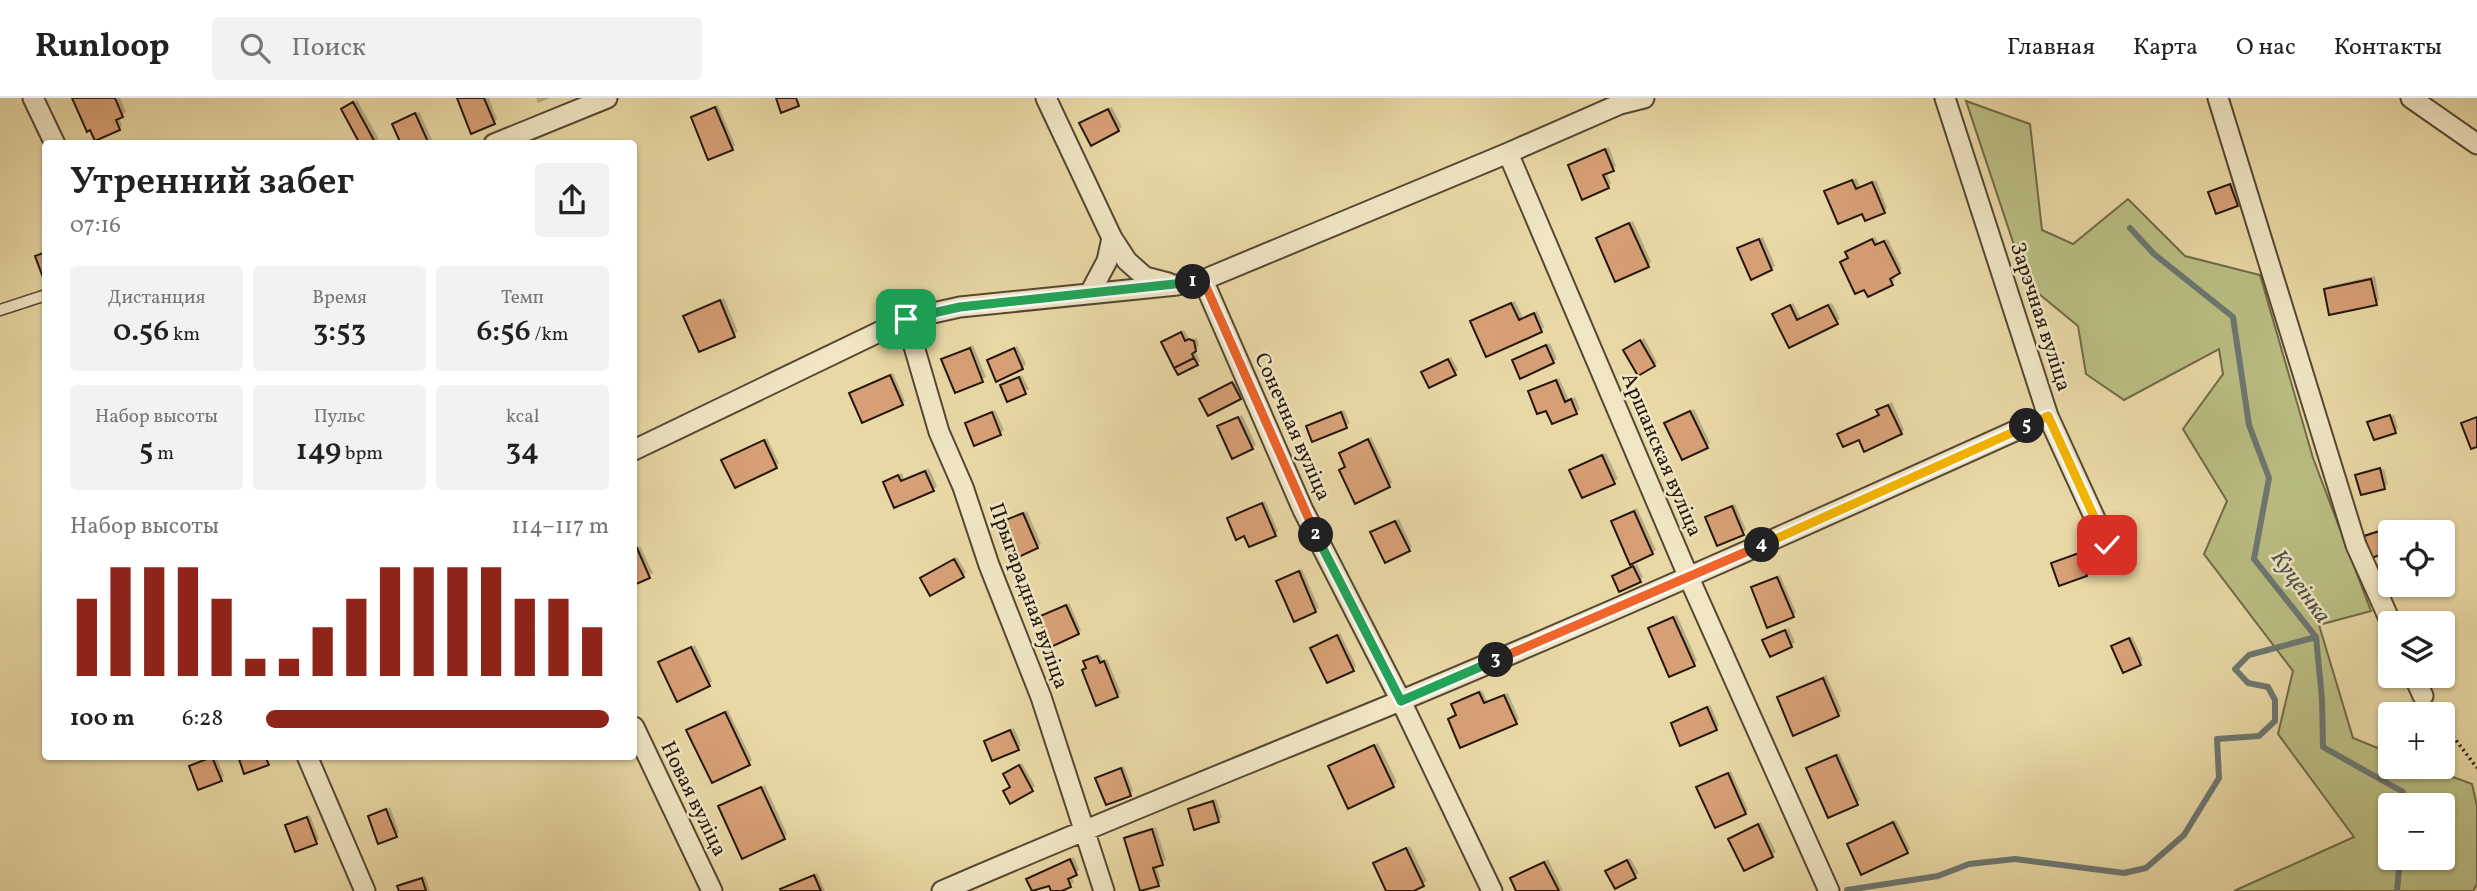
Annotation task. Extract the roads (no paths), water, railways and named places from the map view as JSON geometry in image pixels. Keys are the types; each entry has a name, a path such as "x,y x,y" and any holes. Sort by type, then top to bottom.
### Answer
{"street":[{"path":"33,98 53,140"},
{"path":"504,140 607,98"},
{"path":"1046,98 1112,238 1127,261 1145,277 1177,285"},
{"path":"637,449 906,319 960,307 1203,280 1619,104 1643,98"},
{"name":"Зарэчная вуліца","path":"1945,98 2048,416 2107,545"},
{"path":"2218,98 2356,545 2386,611"},
{"path":"2410,98 2477,144"},
{"name":"Аршанская вуліца","path":"1508,153 1689,578 1829,889"},
{"path":"1090,293 1107,261 1112,238"},
{"name":"Сонечная вуліца","path":"1203,280 1303,510 1401,701 1492,891"},
{"name":"Прыгарадная вуліца","path":"906,319 939,432 963,487 989,565 1041,697 1104,891"},
{"path":"942,891 1401,701 1689,578 2048,416"},
{"path":"2419,688 2423,696"},
{"name":"Новая вуліца","path":"637,733 712,891"},
{"path":"309,760 365,891"}],"lane":[{"path":"0,310 42,296"}],"waterway":[{"name":"Куцеінка","path":"2130,228 2154,254 2233,317 2249,425 2269,478 2254,559 2316,637 2323,747 2403,793"},
{"path":"1847,890 1938,876 1969,864 2015,859 2124,873 2146,868 2184,835 2219,778 2217,739 2259,736 2275,721 2275,700 2268,687 2248,683 2235,669 2249,655 2316,637"},
{"name":"Куцеінка","path":"2397,891 2399,870"}]}
